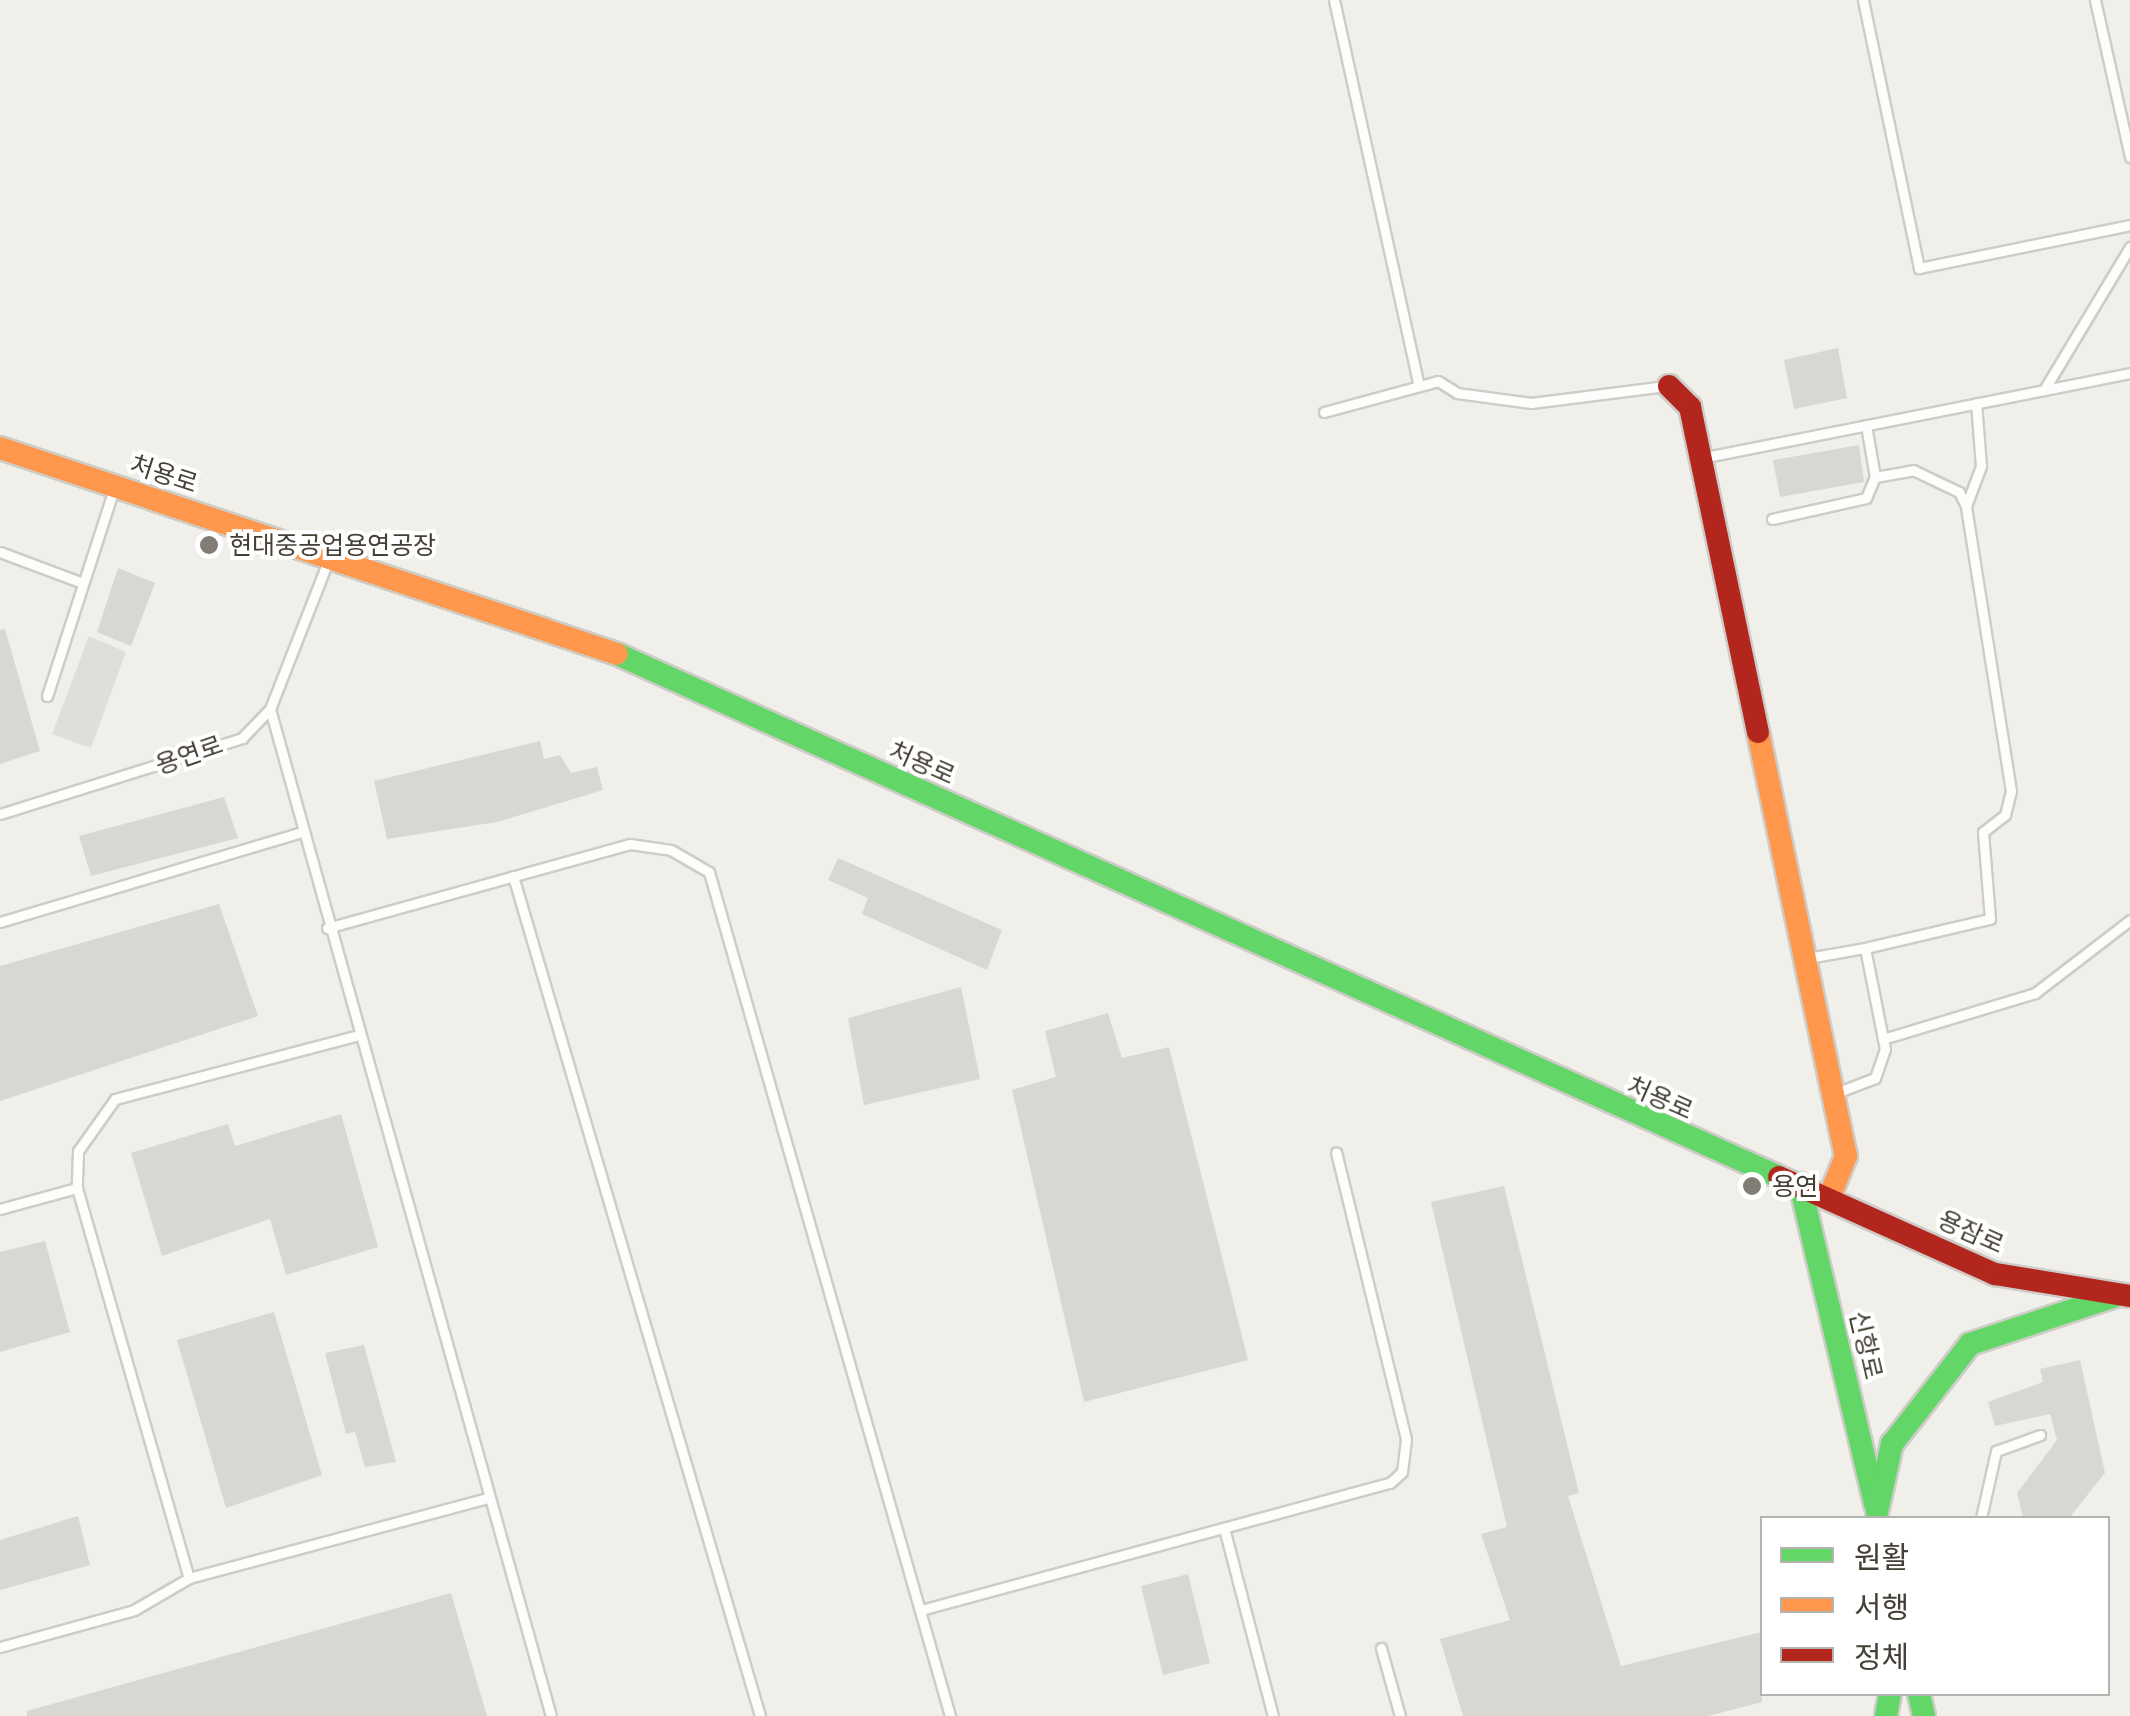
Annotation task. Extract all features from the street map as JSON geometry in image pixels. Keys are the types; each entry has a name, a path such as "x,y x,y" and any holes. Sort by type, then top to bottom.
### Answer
{"street":[{"path":"1668,386 1690,408 1834,1093 1846,1156 1830,1198"},
{"name":"처용로","path":"0,448 599,646 1800,1184"},
{"name":"용잠로","path":"1800,1184 1995,1274 2125,1295"},
{"name":"신항로","path":"1800,1184 1878,1515"},
{"path":"1878,1515 1892,1444 1970,1344 2125,1295"}],"lane":[{"path":"1334,0 1419,386"},
{"path":"1863,0 1919,268 2130,226"},
{"path":"2095,0 2130,157"},
{"path":"2044,390 2130,247"},
{"path":"1701,458 2130,373"},
{"path":"1324,412 1438,382 1531,402 1668,386"},
{"path":"1966,506 1980,466 1976,403"},
{"path":"1772,519 1866,498 1875,477 1866,425"},
{"path":"1806,959 1990,919 1983,832 2006,816 2012,791 1966,506 1959,492 1912,470 1875,477"},
{"path":"47,696 115,486"},
{"path":"0,552 83,583"},
{"name":"용연로","path":"0,814 242,738 270,710 329,558"},
{"path":"270,710 355,1036 551,1716"},
{"path":"0,922 302,832"},
{"path":"327,928 644,844 694,859 719,888 950,1716"},
{"path":"513,876 760,1716"},
{"path":"1882,1039 2035,993 2130,920"},
{"path":"1834,1093 1875,1078 1882,1039 1866,948"},
{"path":"189,1578 78,1188 78,1150 116,1099 355,1036"},
{"path":"921,1610 1390,1483 1407,1456 1336,1152"},
{"path":"0,1209 78,1188"},
{"path":"1981,1516 1996,1451 2040,1435"},
{"path":"0,1647 134,1610 189,1578 487,1498"},
{"path":"1224,1528 1273,1716"},
{"path":"1381,1648 1400,1716"}],"shaded area":[{"path":"89,636 126,652 91,748 52,734"}],"building":[{"path":"1838,348 1847,398 1794,409 1784,360"},
{"path":"1859,445 1864,482 1780,497 1773,460"},
{"path":"118,568 155,583 131,646 97,632"},
{"path":"5,629 40,751 0,764 0,630"},
{"path":"540,741 544,759 560,755 571,773 597,767 603,790 497,822 387,839 374,781"},
{"path":"224,797 238,838 91,876 79,836"},
{"path":"838,858 1002,930 987,970 862,914 868,898 828,880"},
{"path":"219,904 258,1016 0,1101 0,966"},
{"path":"961,987 980,1079 864,1105 848,1018"},
{"path":"1108,1013 1122,1058 1169,1047 1248,1360 1084,1402 1012,1090 1056,1077 1045,1031"},
{"path":"341,1114 378,1247 286,1275 270,1219 162,1256 131,1153 228,1124 235,1146"},
{"path":"1504,1186 1579,1493 1568,1496 1621,1666 1760,1632 1762,1702 1708,1716 1463,1716 1440,1639 1510,1620 1481,1534 1507,1527 1431,1202"},
{"path":"45,1241 70,1332 0,1352 0,1252"},
{"path":"274,1312 322,1475 226,1508 177,1340"},
{"path":"364,1345 396,1462 365,1467 355,1432 346,1434 325,1353"},
{"path":"2080,1360 2105,1473 2071,1516 2023,1516 2017,1493 2057,1440 2050,1414 1995,1426 1988,1402 2043,1382 2040,1369"},
{"path":"78,1516 90,1565 0,1590 0,1540"},
{"path":"1188,1574 1210,1663 1163,1675 1141,1586"},
{"path":"451,1593 487,1716 27,1716 27,1711"}],"traffic: fast":[{"path":"617,654 1779,1177"},
{"path":"1800,1184 1875,1504"},
{"path":"1877,1512 1892,1444 1970,1344 2115,1296"},
{"path":"1886,1716 1890,1696"},
{"path":"1919,1696 1924,1716"}],"traffic: slow":[{"path":"0,448 617,654"},
{"path":"1758,732 1846,1156 1829,1198"}],"traffic: jam":[{"path":"1669,386 1690,407 1758,732"},
{"path":"1779,1177 1995,1274 2130,1296"}],"place":[{"name":"현대중공업용연공장","path":"209,545"},
{"name":"용연","path":"1752,1186"}]}
